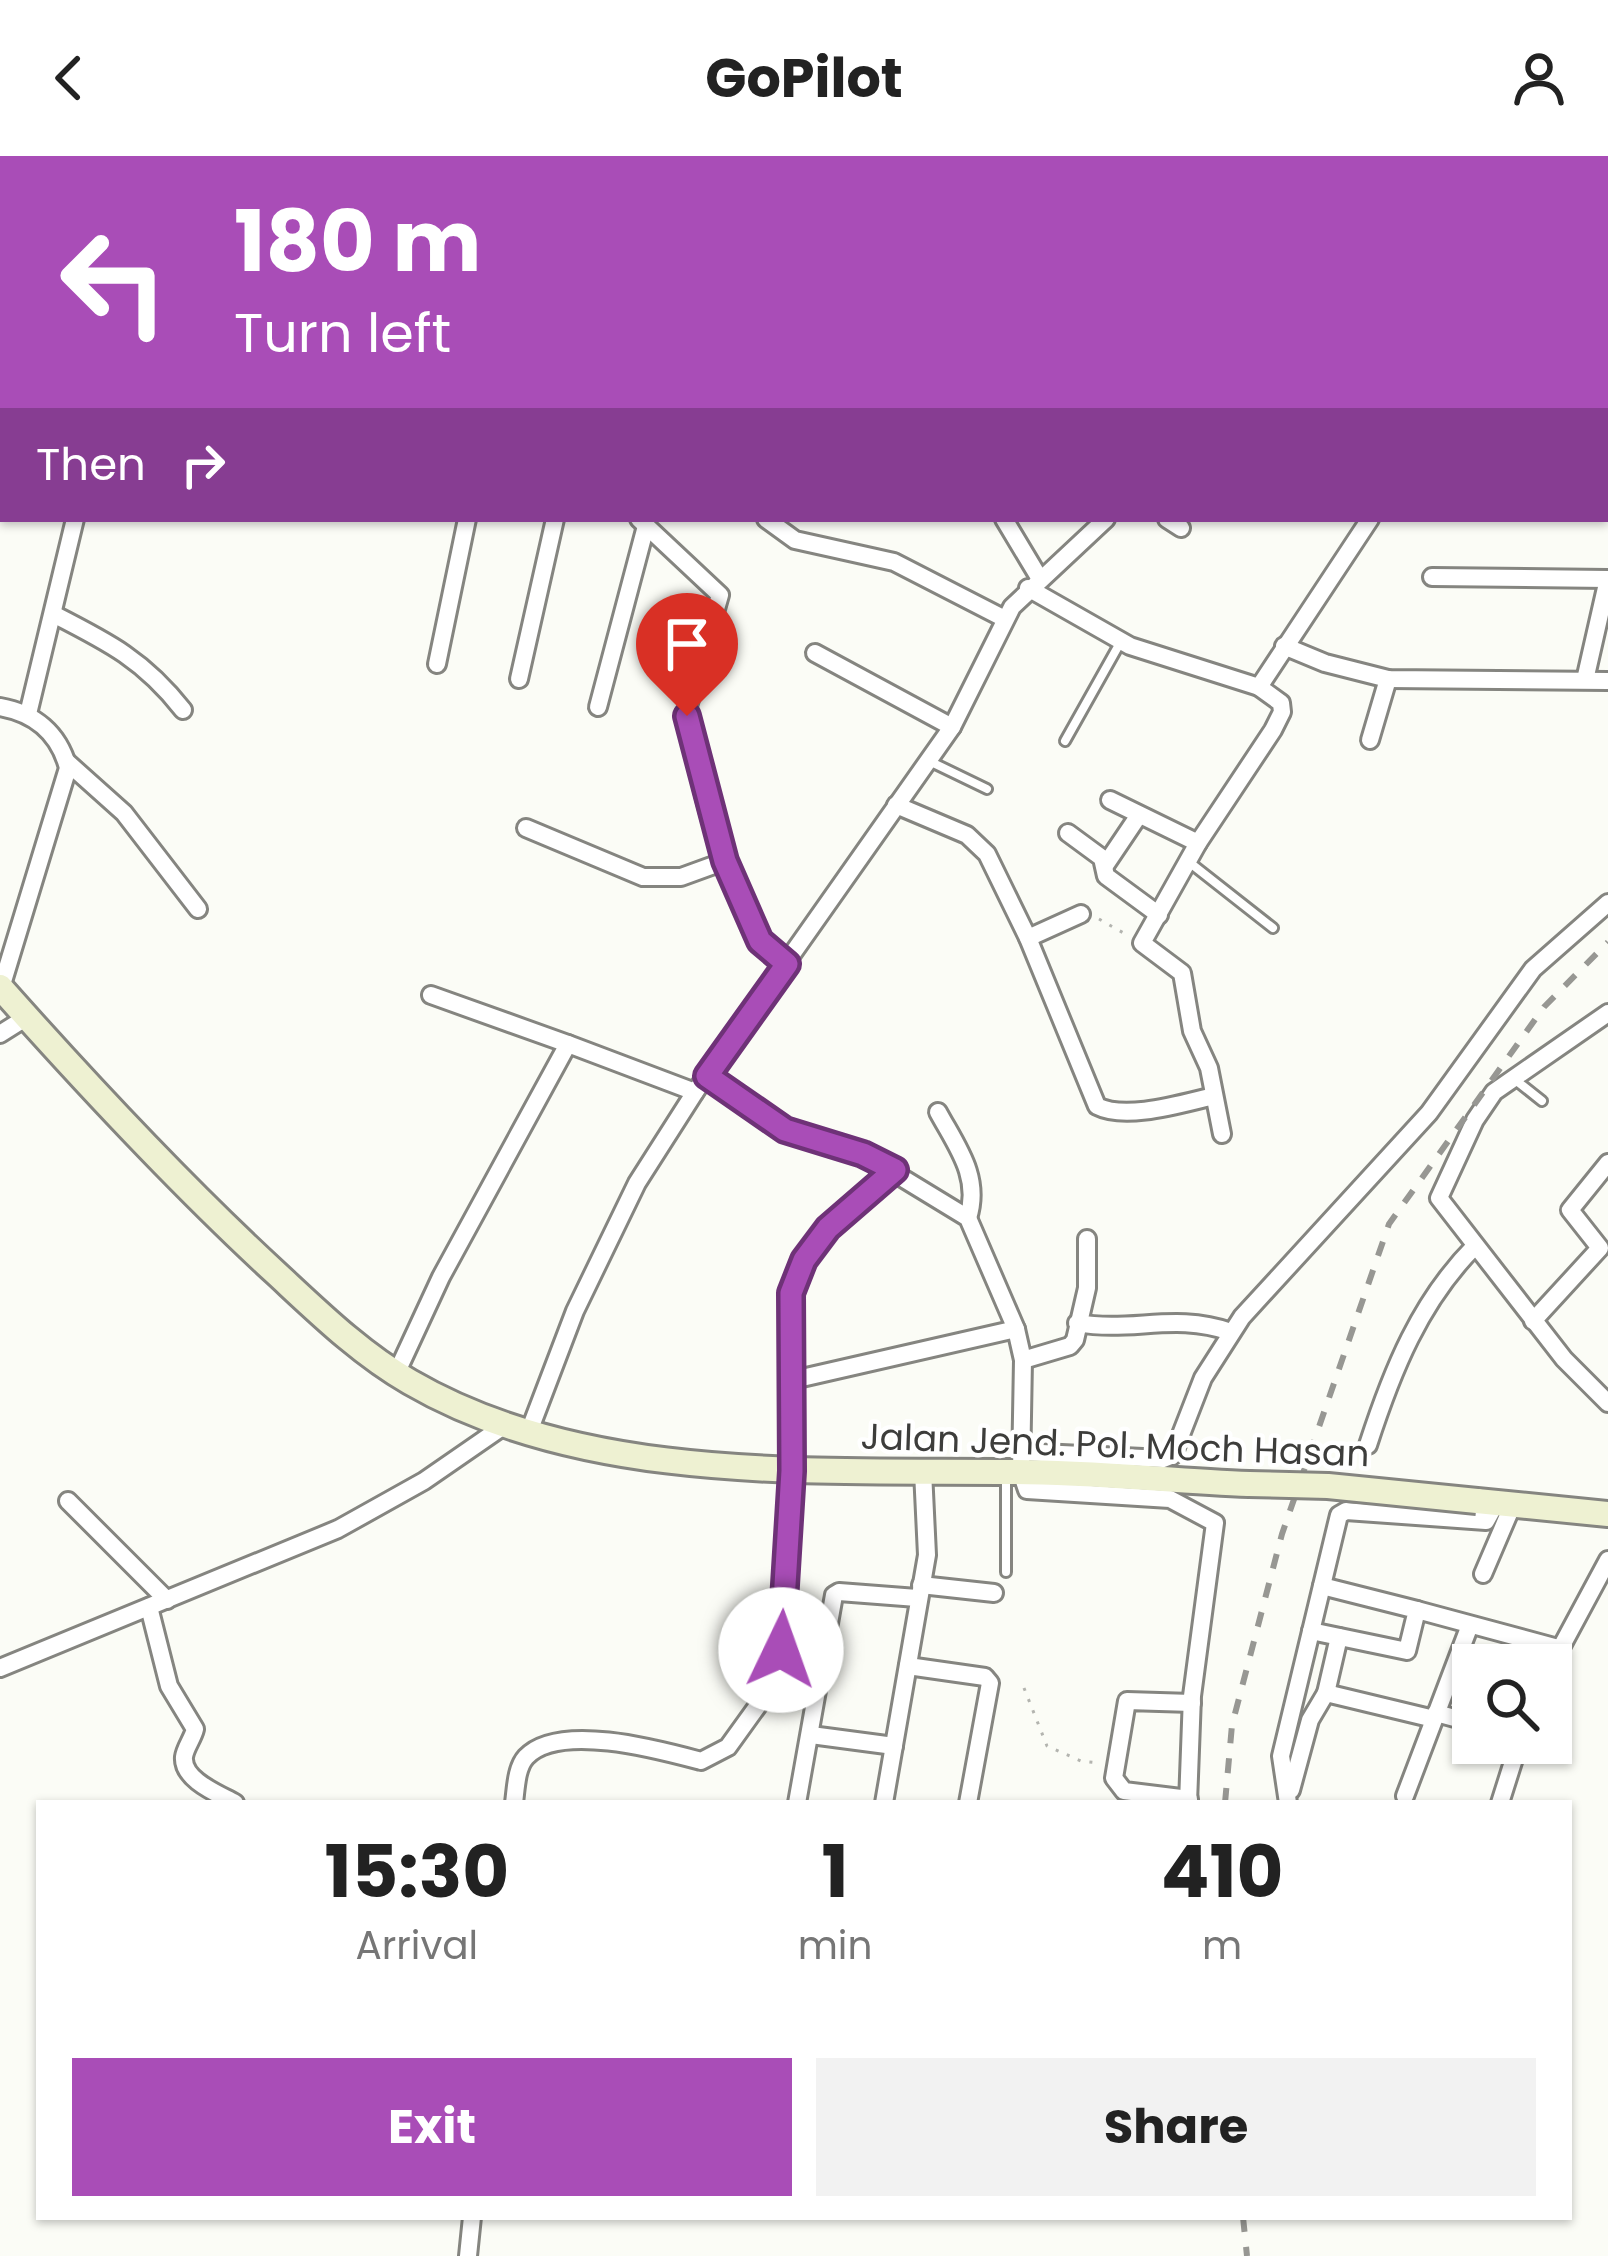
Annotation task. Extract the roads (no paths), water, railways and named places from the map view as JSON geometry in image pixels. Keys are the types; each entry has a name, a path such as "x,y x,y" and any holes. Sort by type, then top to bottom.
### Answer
{"main road":[{"name":"Jalan Jend. Pol. Moch Hasan","path":"0,988 232,1232 324,1317 396,1373 439,1397 519,1426 642,1456 792,1471 1016,1465 1341,1487 1608,1514"}],"street":[{"path":"28,714 74,522"},
{"path":"436,664 466,522"},
{"path":"520,679 554,522"},
{"path":"770,522 795,540 893,562 1005,619"},
{"path":"1005,522 1034,584 1120,642 1276,695 1282,712 1198,843 1142,943 1181,974 1192,1031 1210,1068 1222,1134"},
{"path":"0,1668 338,1528 519,1426 623,1207 695,1092 952,728 1005,619 1098,522"},
{"path":"1259,687 1368,522"},
{"path":"598,707 643,523 720,595 687,716 725,861 760,941 787,964"},
{"path":"1432,577 1608,579 1585,680"},
{"path":"53,614 129,653 159,679 183,710"},
{"path":"1284,646 1324,663 1388,679 1608,681"},
{"path":"815,653 952,728"},
{"path":"1370,740 1388,679"},
{"path":"0,707 28,714 45,728 67,762 124,813 198,909"},
{"path":"0,988 67,762"},
{"path":"1109,800 1198,843"},
{"path":"896,805 977,843 1028,938 1102,1110 1214,1096"},
{"path":"1139,815 1106,864 1106,876 1159,915"},
{"path":"526,828 643,877 681,877 725,861"},
{"path":"1068,833 1106,864"},
{"path":"1016,1465 1169,1457 1176,1452 1203,1378 1232,1332 1429,1113 1533,969 1608,903"},
{"path":"1028,938 1081,914"},
{"path":"431,995 695,1092"},
{"path":"1608,1013 1512,1077 1488,1100 1440,1188 1443,1208 1533,1321 1608,1403"},
{"path":"0,1034 27,1017"},
{"path":"396,1373 441,1277 568,1044"},
{"path":"707,1076 785,1130 863,1154 968,1218 1016,1329 1023,1360 1016,1465 1029,1491 1171,1499 1211,1518 1216,1529 1192,1703 1188,1800"},
{"path":"938,1112 969,1167 974,1198 968,1218"},
{"path":"1533,1321 1600,1248 1570,1210 1608,1162"},
{"path":"514,1800 520,1766 528,1754 546,1745 638,1744 701,1761 712,1759 728,1747 759,1704 781,1650 792,1471 791,1293 804,1260 828,1228 895,1170"},
{"path":"1023,1360 1070,1346 1087,1288 1087,1239"},
{"path":"1368,1445 1388,1383 1423,1312 1453,1268 1475,1246"},
{"path":"1077,1323 1115,1327 1198,1320 1232,1332"},
{"path":"793,1380 1016,1329"},
{"path":"885,1800 928,1530 923,1471"},
{"path":"68,1501 158,1603 169,1686 195,1729 184,1755 188,1770 230,1800"},
{"path":"1483,1574 1494,1506"},
{"path":"1288,1800 1281,1756 1334,1526 1346,1511 1486,1521 1494,1506"},
{"path":"1562,1644 1608,1561"},
{"path":"1322,1586 1470,1625 1520,1644"},
{"path":"797,1800 834,1595 994,1593"},
{"path":"1311,1631 1406,1658 1417,1610"},
{"path":"1405,1796 1470,1625"},
{"path":"1289,1800 1310,1720 1326,1693 1339,1637"},
{"path":"908,1666 985,1677 990,1683 969,1800"},
{"path":"1326,1693 1452,1720"},
{"path":"1182,1800 1124,1791 1114,1778 1127,1701 1192,1703"},
{"path":"812,1735 894,1746"},
{"path":"1501,1800 1512,1764"},
{"path":"784,1800 803,1766"},
{"path":"468,2256 472,2220"}],"lane":[{"path":"1065,741 1120,642"},
{"path":"928,760 986,789"},
{"path":"1188,861 1273,928"},
{"path":"1512,1077 1542,1101"},
{"path":"1006,1572 1016,1465"},
{"path":"753,1633 781,1650"}],"railway":[{"path":"1225,1800 1232,1725 1282,1534 1389,1224 1544,1007 1608,942"},
{"path":"1243,2220 1247,2256"}]}
